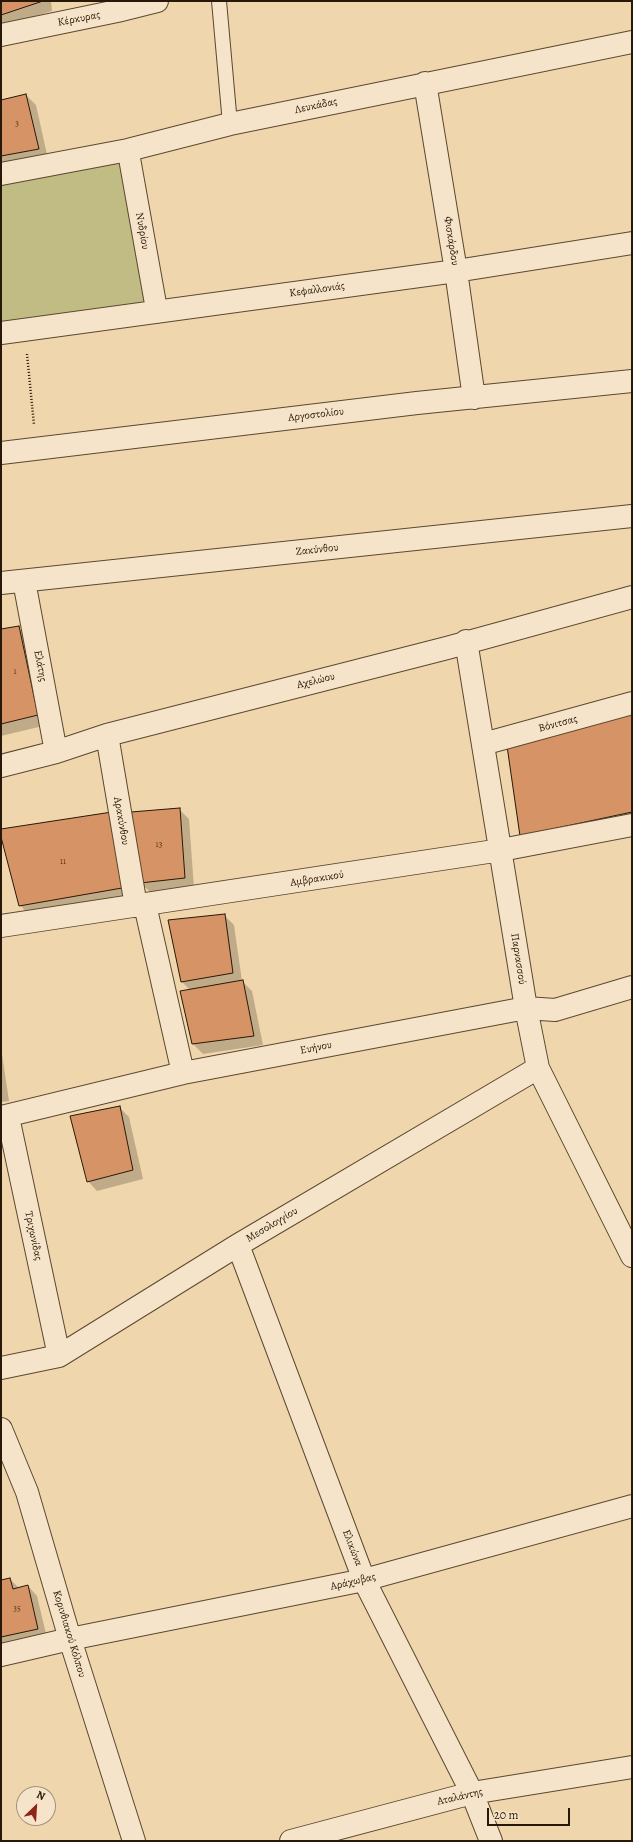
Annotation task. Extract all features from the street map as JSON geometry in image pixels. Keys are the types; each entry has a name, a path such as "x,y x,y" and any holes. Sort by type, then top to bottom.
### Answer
{"street":[{"name":"Κέρκυρας","path":"1,35 117,11 157,1"},
{"name":"Λευκάδας","path":"1,174 128,150 230,124 632,42"},
{"name":"Φισκάρδου","path":"425,83 456,270 474,398"},
{"name":"Νυδρίου","path":"128,150 157,312"},
{"name":"Κεφαλλονιάς","path":"1,333 456,270 632,243"},
{"name":"Αργοστολίου","path":"1,453 416,403 632,381"},
{"name":"Ζακύνθου","path":"1,583 632,516"},
{"name":"Ελάτης","path":"24,581 56,752"},
{"name":"Αχελώου","path":"1,766 56,752 107,735 632,597"},
{"name":"Παρνασσού","path":"466,641 526,1008 538,1068 632,1256"},
{"name":"Βόνιτσας","path":"483,744 632,703"},
{"name":"Αρακύνθου","path":"107,735 140,906 183,1073"},
{"name":"Αμβρακικού","path":"1,926 501,850 632,825"},
{"name":"Ευήνου","path":"4,1117 183,1073 526,1008 555,1010 632,987"},
{"name":"Μεσολογγίου","path":"1,1368 59,1356 238,1245 538,1068"},
{"name":"Τριχωνίδας","path":"4,1117 59,1356"},
{"name":"Ελικώνα","path":"238,1245 364,1580 472,1793 491,1841"},
{"name":"Κορινθιακού Κόλπου","path":"1,1429 7,1461 27,1492 70,1639 134,1841"},
{"name":"Αράχωβας","path":"1,1655 70,1639 364,1580 632,1506"},
{"name":"Αταλάντης","path":"292,1841 472,1793 632,1767"}],"lane":[{"path":"219,1 230,124"}],"path":[{"path":"24,330 36,449"}],"shaded area":[{"path":"122,158 147,303 1,323 1,182"}],"building":[{"path":"1,1 43,1 1,15"},
{"path":"26,94 39,149 1,156 1,100"},
{"path":"19,626 38,715 1,724 1,629"},
{"path":"632,713 632,812 520,836 507,746"},
{"path":"180,808 185,878 140,883 131,812"},
{"path":"112,812 122,888 19,906 1,837 1,829"},
{"path":"225,914 233,973 181,982 168,920"},
{"path":"243,980 254,1036 192,1044 180,991"},
{"path":"120,1106 133,1170 87,1182 70,1116"},
{"path":"10,1578 13,1589 28,1585 38,1629 1,1637 1,1580"}]}
